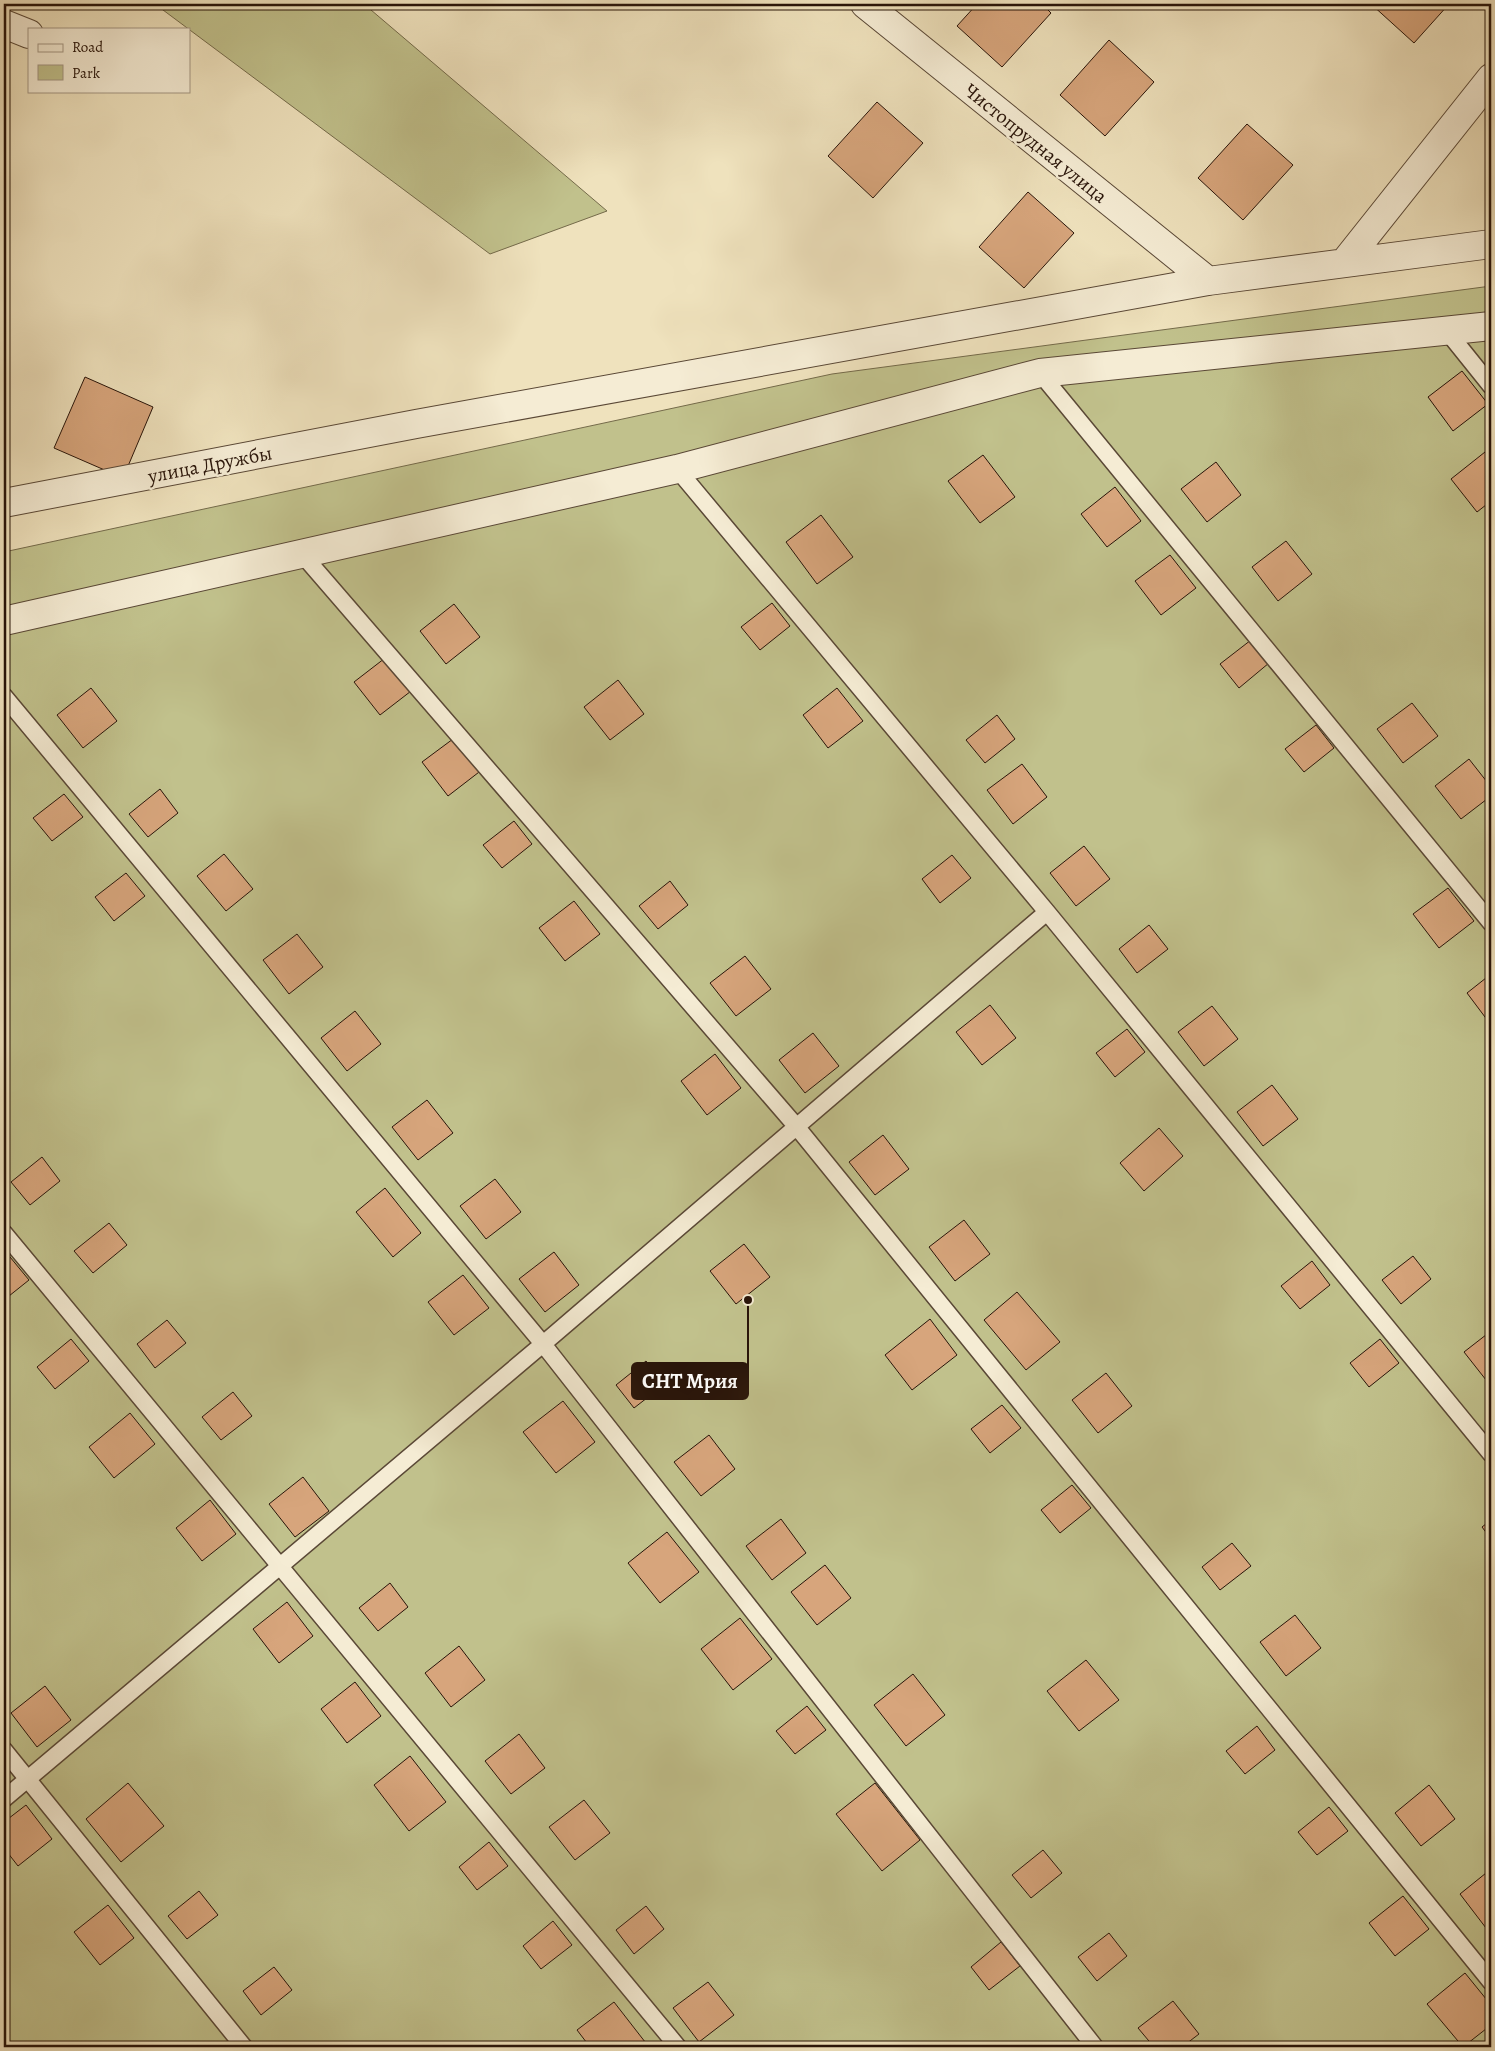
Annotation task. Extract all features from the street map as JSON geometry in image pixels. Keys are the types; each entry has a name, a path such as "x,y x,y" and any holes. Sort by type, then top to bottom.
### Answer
{"street":[{"name":"Чистопрудная улица","path":"865,4 1208,282"},
{"path":"4,24 28,34"},
{"path":"1344,263 1491,78"},
{"name":"улица Дружбы","path":"4,503 416,424 1208,282 1491,244"},
{"path":"4,621 677,469 1040,373 1491,326"}],"lane":[{"path":"1446,330 1491,386"},
{"path":"1040,373 1491,923"},
{"path":"677,469 1047,912 1491,1454"},
{"path":"302,554 796,1126 1491,1982"},
{"path":"4,696 543,1344 1095,2047"},
{"path":"4,1798 543,1344 1047,912"},
{"path":"4,1233 678,2047"},
{"path":"4,1750 244,2047"}],"green space":[{"path":"155,4 364,4 607,211 490,254 190,30 190,28 187,28"},
{"path":"1491,286 1491,2047 4,2047 4,552 832,374"}],"building":[{"path":"977,4 1042,4 1051,13 1002,67 957,26"},
{"path":"1371,4 1449,4 1414,43"},
{"path":"1109,40 1154,82 1105,136 1060,95"},
{"path":"877,102 923,143 873,198 828,156"},
{"path":"1247,124 1293,165 1243,220 1198,178"},
{"path":"1028,192 1074,233 1024,288 979,247"},
{"path":"1462,371 1488,404 1453,431 1428,397"},
{"path":"85,377 153,407 123,478 54,448"},
{"path":"1485,452 1491,459 1491,501 1477,512 1451,479"},
{"path":"983,455 1015,497 980,523 948,481"},
{"path":"1216,462 1241,495 1207,522 1181,489"},
{"path":"1115,487 1141,521 1107,547 1081,514"},
{"path":"821,515 853,557 817,584 786,542"},
{"path":"1286,541 1312,574 1278,601 1252,567"},
{"path":"1170,555 1196,588 1161,615 1135,581"},
{"path":"772,603 790,626 760,650 741,627"},
{"path":"454,604 480,637 446,664 420,631"},
{"path":"1251,640 1269,663 1239,688 1220,664"},
{"path":"389,655 415,688 380,715 354,682"},
{"path":"618,680 644,714 610,740 584,707"},
{"path":"91,688 117,721 83,748 57,715"},
{"path":"837,688 863,721 828,748 803,715"},
{"path":"1412,703 1438,736 1403,763 1377,729"},
{"path":"997,715 1015,739 985,763 966,740"},
{"path":"1316,725 1334,748 1304,772 1285,749"},
{"path":"457,736 483,769 448,796 422,762"},
{"path":"1469,759 1491,787 1491,796 1461,819 1435,786"},
{"path":"1022,764 1047,797 1013,824 987,790"},
{"path":"160,789 178,813 148,837 129,814"},
{"path":"64,794 83,817 52,841 33,818"},
{"path":"514,821 532,844 502,868 483,845"},
{"path":"1084,846 1110,879 1076,906 1050,873"},
{"path":"224,854 253,889 226,911 197,876"},
{"path":"952,855 971,878 940,903 922,879"},
{"path":"126,873 145,896 114,921 95,897"},
{"path":"670,881 688,905 658,929 639,906"},
{"path":"1448,888 1474,921 1439,948 1413,914"},
{"path":"574,901 600,934 565,961 539,928"},
{"path":"1149,925 1168,949 1137,973 1119,949"},
{"path":"297,934 323,967 289,994 263,960"},
{"path":"745,956 771,989 736,1016 710,983"},
{"path":"1491,974 1491,1025 1467,993"},
{"path":"990,1005 1016,1038 982,1065 956,1032"},
{"path":"1212,1006 1238,1039 1204,1066 1178,1032"},
{"path":"355,1011 381,1044 347,1071 321,1038"},
{"path":"1127,1029 1145,1052 1115,1077 1096,1053"},
{"path":"813,1033 839,1066 805,1093 779,1060"},
{"path":"715,1054 741,1088 707,1115 681,1081"},
{"path":"1272,1085 1298,1119 1263,1146 1237,1112"},
{"path":"427,1100 453,1133 418,1160 392,1127"},
{"path":"1159,1128 1183,1156 1144,1191 1120,1163"},
{"path":"883,1135 909,1169 875,1195 849,1162"},
{"path":"42,1157 60,1181 30,1205 11,1182"},
{"path":"495,1179 521,1212 486,1239 460,1206"},
{"path":"385,1188 421,1233 393,1257 356,1212"},
{"path":"964,1220 990,1254 955,1281 929,1247"},
{"path":"109,1223 127,1245 93,1273 74,1251"},
{"path":"744,1244 770,1277 736,1304 710,1271"},
{"path":"554,1252 579,1285 545,1312 519,1279"},
{"path":"1413,1256 1431,1279 1401,1304 1382,1280"},
{"path":"10,1257 29,1280 4,1300 4,1263"},
{"path":"1312,1261 1330,1285 1300,1309 1281,1286"},
{"path":"463,1275 489,1308 454,1335 428,1302"},
{"path":"1017,1292 1060,1342 1026,1370 984,1320"},
{"path":"930,1319 957,1355 912,1390 885,1355"},
{"path":"167,1320 186,1343 155,1368 137,1344"},
{"path":"1491,1331 1491,1384 1490,1385 1464,1352"},
{"path":"71,1339 89,1361 55,1389 37,1367"},
{"path":"1380,1339 1399,1363 1369,1387 1350,1363"},
{"path":"646,1361 665,1384 634,1408 616,1385"},
{"path":"1106,1373 1132,1406 1098,1433 1072,1400"},
{"path":"233,1392 252,1416 221,1440 202,1417"},
{"path":"563,1401 595,1442 556,1473 523,1432"},
{"path":"1002,1405 1021,1428 990,1453 971,1429"},
{"path":"130,1413 155,1444 114,1478 89,1447"},
{"path":"709,1435 735,1469 701,1496 674,1462"},
{"path":"303,1477 329,1511 295,1537 269,1504"},
{"path":"1072,1485 1091,1508 1060,1533 1041,1510"},
{"path":"210,1500 236,1534 202,1561 176,1528"},
{"path":"781,1519 806,1553 772,1580 746,1546"},
{"path":"1491,1520 1491,1539 1482,1527"},
{"path":"667,1532 699,1572 660,1603 628,1563"},
{"path":"1232,1543 1251,1566 1220,1590 1202,1567"},
{"path":"825,1565 851,1598 817,1625 791,1592"},
{"path":"390,1583 408,1607 378,1631 359,1608"},
{"path":"287,1602 313,1636 279,1663 253,1629"},
{"path":"1295,1615 1321,1648 1286,1676 1260,1642"},
{"path":"740,1618 772,1659 733,1690 701,1649"},
{"path":"459,1646 485,1680 451,1707 425,1673"},
{"path":"1086,1660 1119,1700 1079,1731 1047,1691"},
{"path":"913,1674 945,1715 906,1746 874,1705"},
{"path":"355,1682 381,1716 347,1743 321,1709"},
{"path":"45,1686 71,1720 37,1747 11,1713"},
{"path":"807,1706 826,1730 795,1754 776,1731"},
{"path":"1257,1726 1275,1750 1245,1774 1226,1751"},
{"path":"519,1734 545,1768 511,1794 485,1761"},
{"path":"410,1756 446,1802 409,1831 374,1785"},
{"path":"128,1783 164,1826 121,1862 86,1819"},
{"path":"875,1783 920,1840 882,1871 836,1814"},
{"path":"1429,1785 1455,1819 1421,1846 1395,1813"},
{"path":"584,1800 610,1833 575,1860 549,1827"},
{"path":"26,1805 52,1839 18,1866 4,1848 4,1822"},
{"path":"1329,1807 1348,1831 1317,1855 1298,1832"},
{"path":"489,1842 508,1866 477,1890 459,1867"},
{"path":"1043,1850 1062,1873 1031,1898 1012,1875"},
{"path":"1491,1869 1491,1923 1486,1928 1460,1894"},
{"path":"199,1891 218,1915 187,1939 168,1916"},
{"path":"1403,1896 1429,1929 1395,1956 1369,1923"},
{"path":"108,1905 134,1938 100,1965 74,1932"},
{"path":"646,1906 664,1929 634,1954 616,1930"},
{"path":"553,1921 572,1945 541,1969 523,1946"},
{"path":"1109,1933 1127,1956 1097,1981 1078,1957"},
{"path":"1001,1942 1020,1966 989,1990 971,1967"},
{"path":"274,1967 292,1990 261,2015 243,1991"},
{"path":"1465,1973 1491,2005 1491,2025 1463,2047 1427,2004"},
{"path":"708,1982 734,2015 699,2042 673,2008"},
{"path":"1173,2001 1199,2034 1182,2047 1154,2047 1138,2028"},
{"path":"614,2002 649,2047 590,2047 577,2030"}],"place":[{"name":"СНТ Мрия","path":"748,1300"}]}
